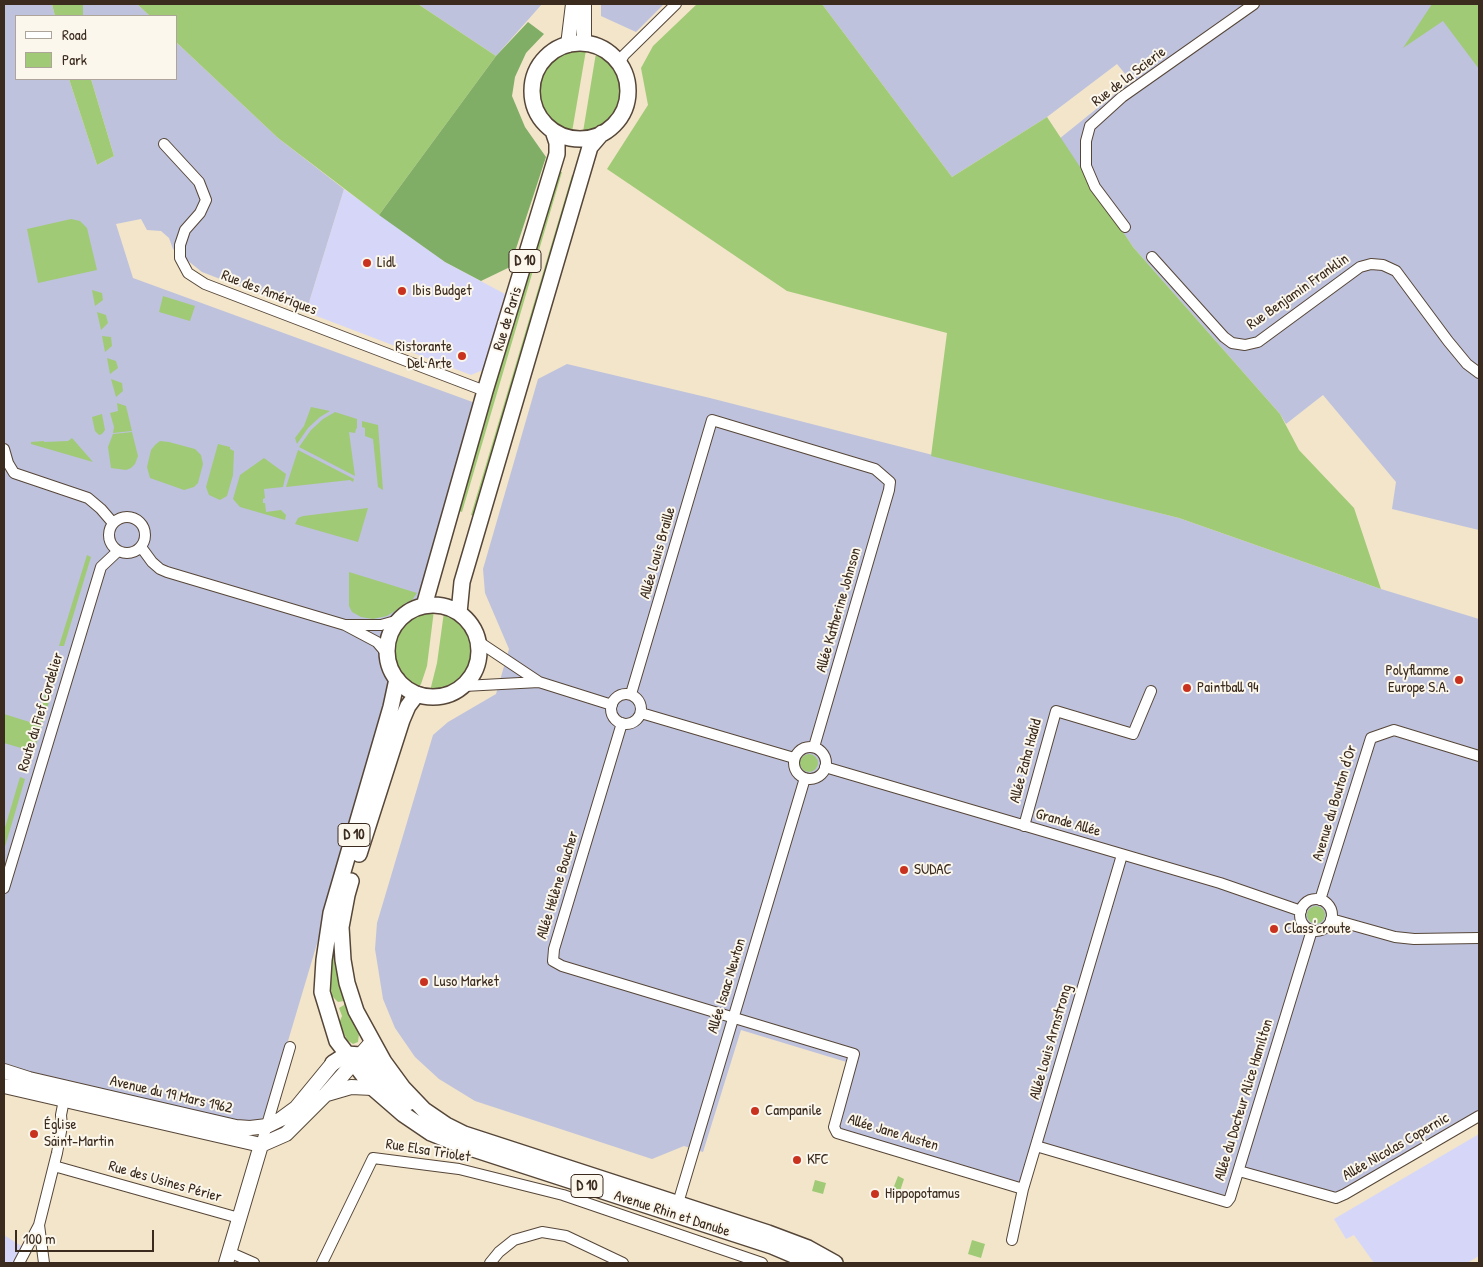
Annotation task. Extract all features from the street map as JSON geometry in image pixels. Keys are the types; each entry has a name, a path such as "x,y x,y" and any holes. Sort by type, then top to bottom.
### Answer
{"main road":[{"path":"568,44 574,4"},
{"path":"584,4 584,43"},
{"path":"584,43 603,49 619,63 626,79 627,97 621,116 602,133 590,138 568,138 553,131 542,121 535,110 532,83 537,70 545,58 555,50 568,44 584,43"},
{"name":"Rue de Paris","path":"485,391 557,154 557,143 553,131"},
{"name":"Rue de Paris","path":"459,612 462,582 590,147 602,133"},
{"name":"D 10","path":"424,606 485,391"},
{"path":"440,605 459,612 469,621 479,642 477,665 464,686 448,695 435,697 417,694 405,687 397,679 390,666 388,655 388,642 399,620 413,609 424,606 440,605"},
{"name":"D 10","path":"372,1088 354,1058 337,1041 322,992 324,960 331,913 392,708 397,679"},
{"name":"D 10","path":"417,694 405,712 380,785 347,895 342,926 343,960 347,983 356,1011 384,1062 403,1088 424,1110"},
{"path":"267,1126 282,1119 296,1108 333,1063 337,1041"},
{"path":"227,1258 261,1145 286,1134 326,1094 354,1058 372,1042"},
{"path":"333,1063 354,1058 368,1060 400,1099 424,1110"},
{"path":"4,1071 66,1094"},
{"path":"4,1086 66,1094"},
{"path":"326,1094 351,1087 372,1088"},
{"name":"Avenue Rhin et Danube","path":"372,1088 403,1114 431,1132 458,1144 772,1246 812,1263"},
{"name":"Avenue du 19 Mars 1962","path":"66,1094 236,1127 267,1126"},
{"name":"Avenue du 19 Mars 1962","path":"66,1094 261,1145"},
{"name":"Avenue Rhin et Danube","path":"424,1110 446,1125 464,1134 768,1232 808,1248 835,1263"}],"street":[{"path":"619,63 624,55 676,4"},
{"name":"Rue de la Scierie","path":"1125,227 1095,186 1086,166 1086,140 1090,126 1122,98 1254,4"},
{"name":"Rue des Amériques","path":"164,144 199,182 206,200 200,213 185,230 180,245 180,258 188,273 205,284 485,391"},
{"name":"Rue Benjamin Franklin","path":"1152,257 1224,337 1232,343 1245,345 1258,342 1360,266 1371,264 1383,265 1396,271 1448,341 1467,364 1479,373"},
{"name":"Allée Louis Braille","path":"631,694 712,420 875,469 890,482"},
{"path":"4,449 8,463 14,473 88,498 113,523"},
{"name":"Allée Katherine Johnson","path":"814,747 890,482"},
{"path":"123,517 129,517 140,522 145,531 144,542 141,547 130,553 118,551 110,542 109,535 113,523 123,517"},
{"path":"141,547 160,569 345,625 376,642 388,655"},
{"name":"Route du Fief Cordelier","path":"4,888 101,567 118,551"},
{"path":"345,625 381,625 399,620"},
{"path":"479,642 539,682 612,705"},
{"path":"464,686 539,682"},
{"name":"Allée Zaha Hadid","path":"1024,826 1056,711 1133,734 1151,691"},
{"path":"631,694 640,702 641,713 633,722 622,724 613,716 612,705 619,696 631,694"},
{"path":"641,713 794,758"},
{"name":"Allée Hélène Boucher","path":"622,724 554,949 553,961 562,966 734,1017"},
{"name":"Avenue du Bouton d'Or","path":"1320,900 1371,738 1394,730 1479,756"},
{"path":"814,747 824,755 826,760 825,767 818,777 805,778 796,770 794,758 802,748 814,747"},
{"name":"Grande Allée","path":"825,767 1220,883 1301,911"},
{"name":"Allée Isaac Newton","path":"678,1204 805,778"},
{"name":"Allée Louis Armstrong","path":"1012,1240 1023,1189 1122,855"},
{"path":"1320,900 1330,907 1331,919 1324,929 1312,930 1302,922 1301,911 1309,901 1320,900"},
{"path":"1331,919 1396,937 1414,939 1479,938"},
{"name":"Allée du Docteur Alice Hamilton","path":"1036,1146 1227,1202 1239,1171 1312,930"},
{"name":"Allée Jane Austen","path":"734,1017 854,1054 834,1127 837,1132 1023,1189"},
{"path":"261,1145 290,1047"},
{"path":"19,1263 39,1225 54,1166 66,1094"},
{"name":"Allée Nicolas Copernic","path":"1239,1171 1336,1198 1479,1116"},
{"name":"Rue Elsa Triolet","path":"322,1263 373,1158 459,1169 563,1195 762,1263"},
{"name":"Rue des Usines Périer","path":"54,1166 240,1218"},
{"path":"39,1225 44,1263"},
{"path":"490,1263 499,1252 514,1240 542,1232 566,1236 623,1263"},
{"path":"227,1258 254,1263"}],"shaded area":[{"path":"4,4 52,4 55,15 15,15 15,80 69,80 97,165 114,156 91,80 178,80 178,44 278,138 344,189 306,312 202,272 173,249 169,238 161,231 147,230 141,219 116,224 133,278 478,404 268,1108 252,1137 4,1087"},
{"path":"83,4 137,4 149,15 83,15"},
{"path":"418,4 542,4 496,56"},
{"path":"601,4 664,4 636,32 601,16"},
{"path":"822,4 1479,4 1479,530 1392,509 1396,482 1323,395 1286,424 1280,414 1133,247 1059,139 1131,81 1117,64 1047,117 952,177"},
{"path":"344,189 445,262 505,294 483,370 471,375 306,312"},
{"path":"567,364 710,398 1179,518 1381,589 1479,619 1479,1117 1337,1199 1240,1173 1231,1202 1039,1144 1024,1192 834,1133 853,1064 741,1030 703,1152 684,1146 652,1159 475,1101 439,1079 415,1057 395,1028 383,999 375,949 377,923 433,735 448,722 496,694 509,649 485,593 483,569 538,379"},
{"path":"1479,1134 1479,1256 1467,1263 1374,1263 1354,1235 1346,1239 1334,1219"},
{"path":"4,1235 23,1247 15,1263 4,1263"}],"green space":[{"path":"52,4 83,4 83,15 55,15"},
{"path":"137,4 418,4 496,56 379,215 278,138 178,44 178,15 149,15"},
{"path":"697,4 822,4 952,177 1047,117 1133,247 1280,414 1299,450 1354,508 1381,589 1179,518 931,456 947,333 787,291 607,169 648,105 641,68 653,46"},
{"path":"1432,4 1479,4 1479,69 1443,21 1403,48"},
{"path":"528,22 544,34 526,53 515,77 512,96 525,127 546,157 510,267 481,281 445,262 379,215 496,56"},
{"path":"571,50 586,50 572,132 550,121 542,109 538,94 539,80 546,66 557,56"},
{"path":"596,53 607,61 617,74 621,89 620,97 616,111 606,123 593,131 583,132"},
{"path":"69,80 91,80 114,156 97,165"},
{"path":"557,171 562,172 462,512 456,510"},
{"path":"572,175 577,176 476,517 471,515"},
{"path":"71,219 80,221 87,228 97,270 38,283 27,229"},
{"path":"92,290 102,293 103,300 95,306"},
{"path":"163,296 195,306 190,321 159,312"},
{"path":"97,312 106,315 108,323 101,330"},
{"path":"102,336 111,337 112,346 105,352"},
{"path":"107,358 116,361 118,368 110,374"},
{"path":"111,379 122,383 123,391 116,397"},
{"path":"117,403 126,406 132,431 113,433 114,427 110,413 118,411"},
{"path":"311,407 330,411 308,428 297,444 295,438 304,426"},
{"path":"335,412 357,419 355,433 349,432 355,476 299,447 311,430 323,419"},
{"path":"102,414 105,430 99,435 95,431 92,417"},
{"path":"362,421 378,425 383,490 378,487 373,439 365,436 365,428 362,427"},
{"path":"132,432 138,456 135,464 126,470 111,468 108,447 113,434"},
{"path":"72,438 93,462 31,444 31,442 68,441"},
{"path":"160,441 195,449 201,455 203,464 198,483 194,487 184,490 150,478 147,467 151,450"},
{"path":"218,444 230,447 234,451 233,475 227,496 220,500 209,495 206,487"},
{"path":"298,450 354,479 353,482 350,480 286,487"},
{"path":"264,458 286,474 283,487 264,489 265,498 263,499 266,512 281,510 286,515 285,520 240,507 233,499 240,475"},
{"path":"368,508 358,542 295,524 298,518 303,516"},
{"path":"87,555 91,557 64,646 59,646"},
{"path":"349,572 417,593 412,600 387,616 373,619 361,617 352,612 349,606"},
{"path":"434,610 427,666 418,688 404,678 398,670 393,654 395,640 401,627 410,618 420,613"},
{"path":"444,612 455,616 467,628 473,642 473,656 468,672 460,681 445,689 430,691 437,663"},
{"path":"51,674 56,677 50,700 44,698"},
{"path":"43,700 49,702 31,761 25,760 28,750 4,743 4,714 36,724"},
{"path":"805,754 813,754 818,759 816,770 805,772 800,767 800,759"},
{"path":"20,777 25,779 4,850 4,831"},
{"path":"344,890 359,1034 358,1042 353,1044 347,1040 339,1023 342,1016 339,1008 344,1005 344,1001 338,1002 332,996 328,967"},
{"path":"1312,906 1320,906 1325,911 1323,922 1312,924 1307,919 1307,911"},
{"path":"898,1176 904,1179 900,1191 893,1189"},
{"path":"815,1180 826,1183 823,1194 812,1191"},
{"path":"972,1240 985,1244 981,1258 968,1254"}],"place":[{"name":"Lidl","path":"367,263"},
{"name":"Ibis Budget","path":"402,291"},
{"name":"Ristorante Del Arte","path":"462,356"},
{"name":"Polyflamme Europe S.A.","path":"1459,680"},
{"name":"Paintball 94","path":"1187,688"},
{"name":"SUDAC","path":"904,870"},
{"name":"Class'croute","path":"1274,929"},
{"name":"Luso Market","path":"424,982"},
{"name":"Campanile","path":"755,1111"},
{"name":"Église Saint-Martin","path":"34,1134"},
{"name":"KFC","path":"797,1160"},
{"name":"Hippopotamus","path":"875,1194"}]}
